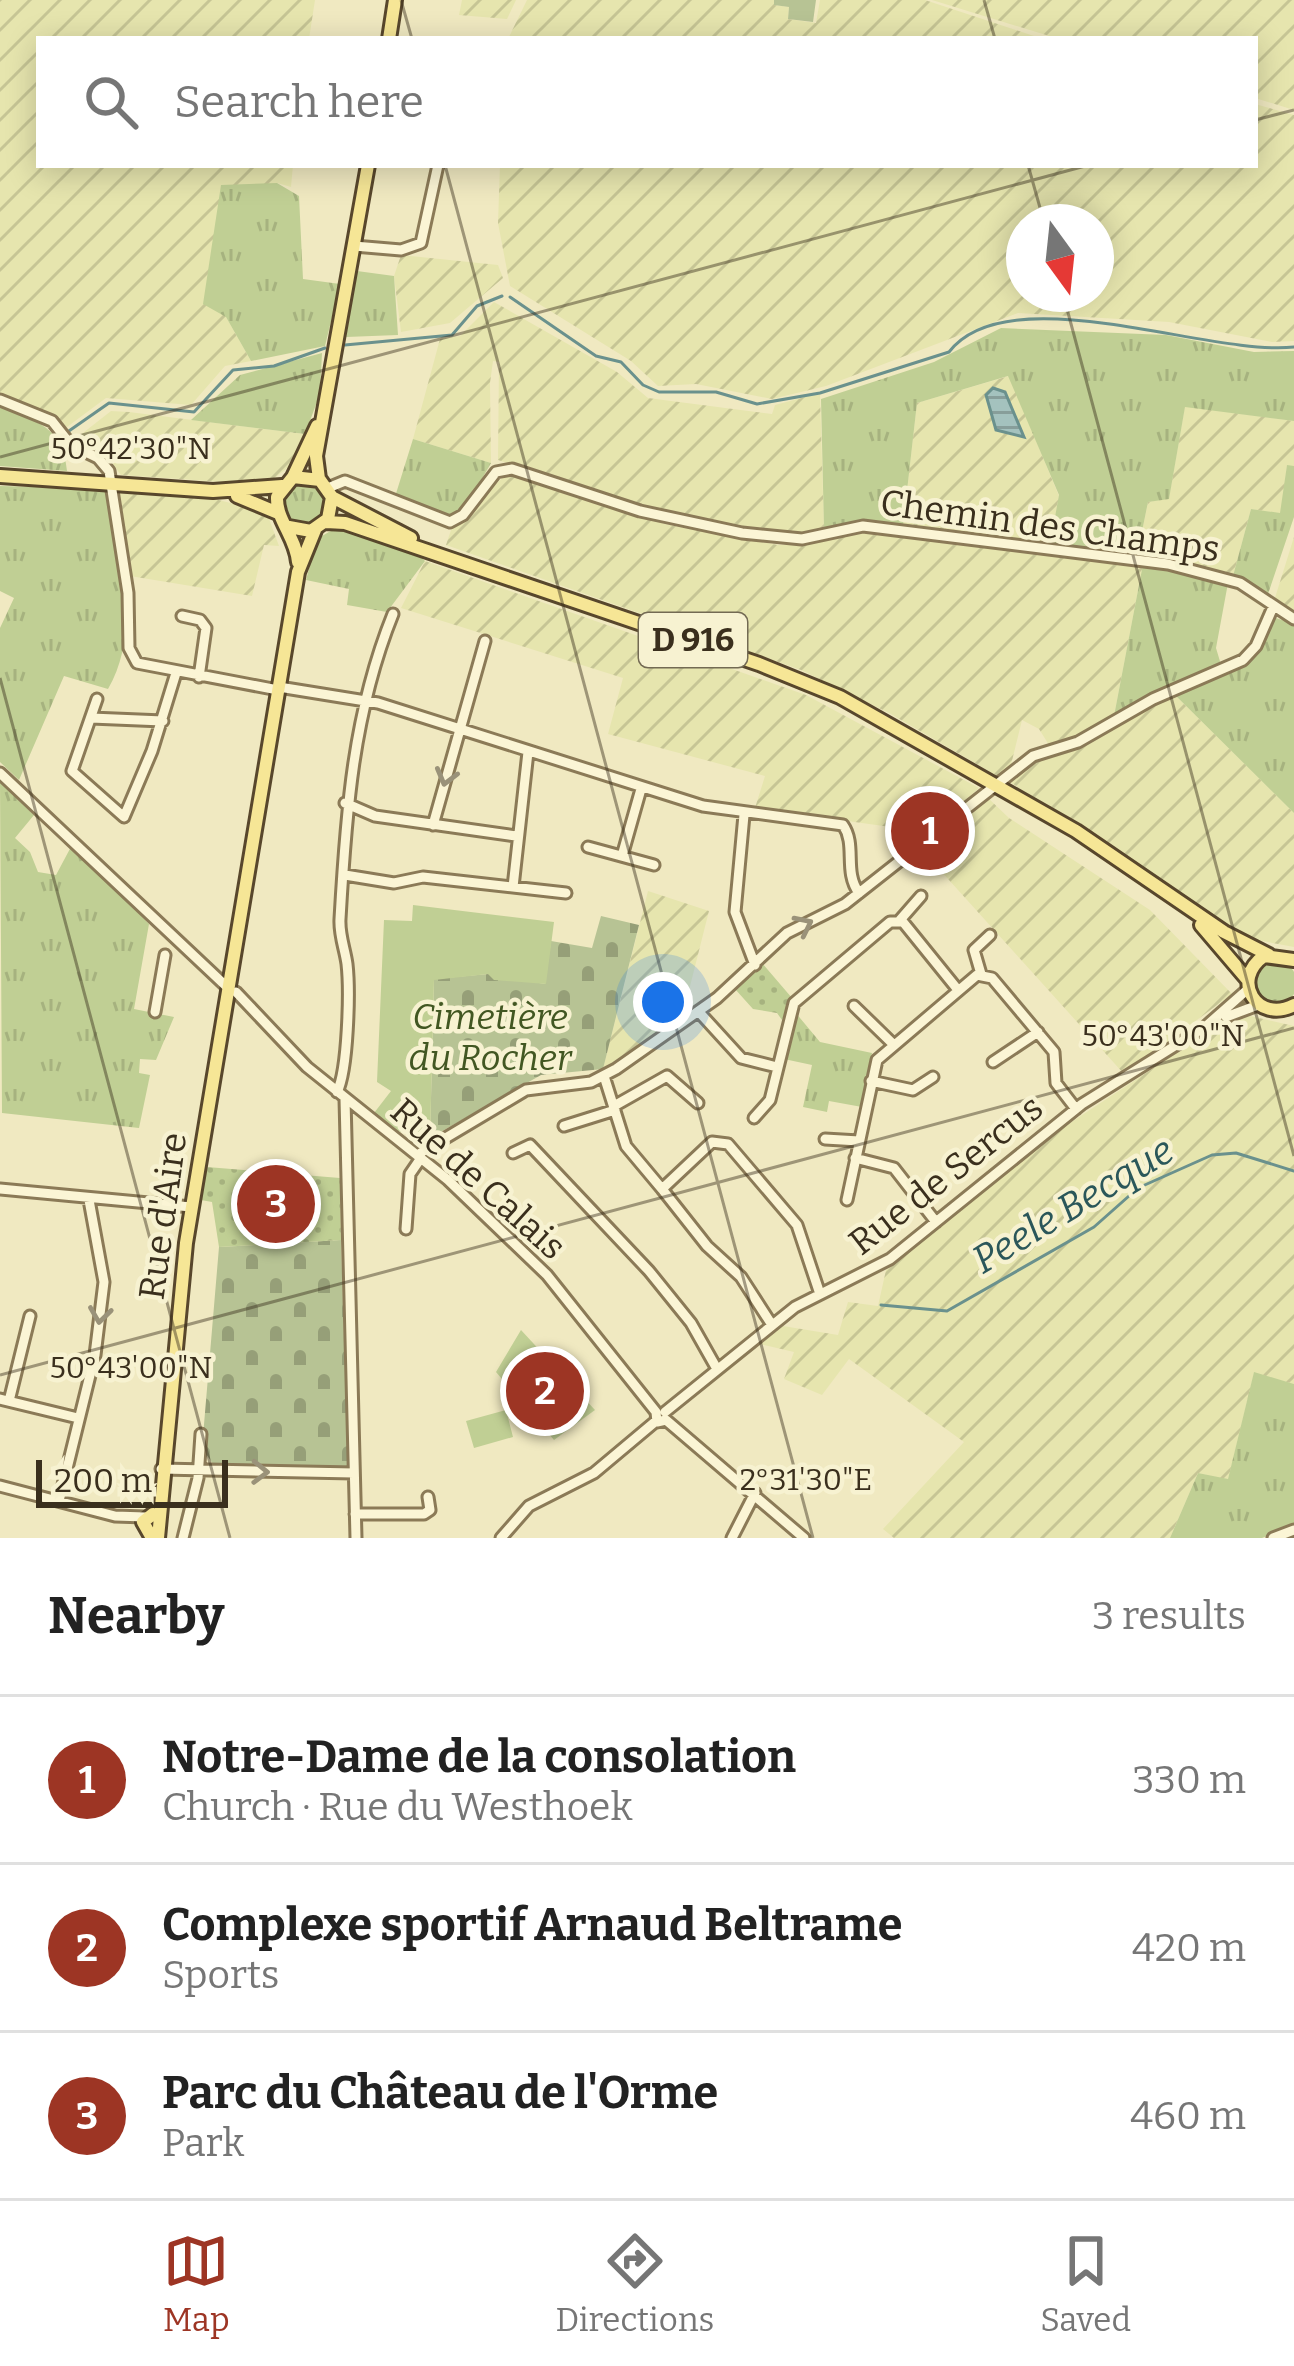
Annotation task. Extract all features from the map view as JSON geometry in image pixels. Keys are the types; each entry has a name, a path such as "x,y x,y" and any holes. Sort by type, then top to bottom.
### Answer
{"main road":[{"path":"389,36 395,0"},
{"path":"0,476 213,491 288,482 326,488 316,456 367,168"},
{"path":"278,513 327,403"},
{"name":"Rue d'Aire","path":"153,1527 191,1207 298,572 320,526 326,488"},
{"name":"D 916","path":"326,488 467,563"},
{"path":"213,491 278,513 289,527 320,526"},
{"name":"D 916","path":"320,526 345,523 794,677 890,723 996,784 1224,932 1269,955"},
{"name":"Rue d'Aire","path":"289,527 298,572"},
{"name":"D 916","path":"1165,892 1220,944 1248,984"},
{"path":"1290,1010 1258,1005 1248,984 1254,964 1269,955 1294,960"}],"street":[{"path":"354,246 404,250 421,243 437,168"},
{"path":"0,400 46,417 101,460 113,484 130,651 143,667 364,701 640,789 744,815 845,826 849,873 860,893"},
{"name":"Chemin des Champs","path":"326,488 345,482 389,503 453,521 492,476 512,469 657,516 762,536 802,539 862,526 1153,561 1240,583 1294,619"},
{"path":"406,1228 409,1176 419,1156 526,1090 604,1076 699,1012 787,933 860,893 1036,754 1078,742 1148,702 1238,663 1254,650 1273,608"},
{"path":"356,1538 341,1095 347,975 340,925 346,803 364,701 393,614"},
{"path":"182,616 200,620 206,628 199,677"},
{"path":"433,825 485,641"},
{"path":"97,699 72,771 122,818 130,812 176,674"},
{"path":"91,718 163,721"},
{"path":"513,887 528,752"},
{"name":"Rue de Calais","path":"0,773 341,1095 419,1156 560,1289 661,1416 804,1538"},
{"path":"622,856 640,789"},
{"path":"346,803 374,816 516,836"},
{"path":"744,815 735,913 755,965"},
{"path":"588,847 654,865"},
{"path":"345,875 394,883 421,876 566,893"},
{"path":"754,1118 769,1103 789,1013 799,996 900,920 921,896"},
{"path":"900,920 958,990"},
{"path":"990,935 974,950 981,974 994,980 1055,1054 1056,1083 1076,1108"},
{"path":"154,1012 165,955"},
{"path":"847,1199 877,1060 981,974"},
{"name":"Rue de Sercus","path":"1205,1027 1248,984"},
{"name":"Rue de Sercus","path":"501,1538 525,1509 600,1469 772,1325 820,1294 872,1271 1076,1108 1205,1027 1258,1005"},
{"path":"854,1006 893,1044"},
{"path":"699,1012 741,1058 777,1067"},
{"path":"993,1062 1038,1032"},
{"path":"604,1076 628,1150 707,1246 740,1277 772,1325"},
{"path":"565,1126 615,1108 667,1076 698,1103"},
{"path":"871,1081 913,1090 933,1077"},
{"path":"343,1132 360,1110"},
{"path":"825,1138 859,1141"},
{"path":"662,1189 709,1144 726,1142 794,1220 820,1294"},
{"path":"513,1153 530,1145 572,1185 686,1316 718,1369"},
{"path":"855,1157 894,1168 936,1222"},
{"path":"0,1189 191,1207"},
{"path":"59,1501 96,1351 104,1282 89,1200"},
{"path":"29,1316 4,1400 78,1418"},
{"path":"183,1538 199,1471 200,1434"},
{"path":"163,1470 354,1473"},
{"path":"0,1488 153,1527"},
{"path":"0,1488 153,1527"},
{"path":"732,1538 754,1493"},
{"path":"355,1514 424,1514 430,1508 428,1497"},
{"path":"1274,1538 1294,1529"}],"green space":[{"path":"0,0 315,0 309,36 36,36 36,168 293,168 291,187 277,183 226,317 251,361 225,366 191,405 106,398 67,427 0,396"},
{"path":"462,0 516,0 507,19 459,15"},
{"path":"527,0 774,0 774,5 789,7 788,19 816,23 820,0 925,0 1034,36 509,36"},
{"path":"774,0 816,0 813,22 788,19 789,7 774,5"},
{"path":"932,0 1294,0 1294,110 1258,99 1258,36 1049,36"},
{"path":"1258,105 1294,115 1294,341 1272,342 1169,322 1018,313 826,386 772,399 696,384 658,386 631,361 510,286 498,223 500,168 1258,168"},
{"path":"277,183 299,196 303,279 340,284 325,346 251,361 226,317 203,304 221,185"},
{"path":"401,255 498,265 503,278 450,323 401,332 394,276"},
{"path":"357,271 394,276 398,335 346,337"},
{"path":"494,302 617,372 648,398 772,414 775,405 820,393 824,529 805,535 771,533 688,519 498,460 499,362 493,361 490,383 491,463 413,439 440,339 460,336"},
{"path":"1001,328 1166,335 1254,352 1294,351 1294,421 1185,407 1169,499 1148,502 1137,556 1050,544 1059,495 1008,376 917,403 903,526 861,522 824,529 821,399 934,362"},
{"path":"322,353 320,394 305,434 191,420 240,375"},
{"path":"1009,376 1059,496 1050,544 903,526 917,403"},
{"path":"1185,406 1294,421 1294,466 1287,466 1281,514 1251,509 1233,576 1137,556 1148,502 1169,498"},
{"path":"0,407 54,435 67,471 0,466"},
{"path":"111,411 305,434 291,465 266,485 121,475 106,455 74,440"},
{"path":"413,439 491,463 464,510 448,519 394,500"},
{"path":"1287,465 1294,466 1294,517 1267,597 1233,576 1251,509 1280,513"},
{"path":"507,473 665,524 778,545 809,544 866,531 1143,564 1114,716 1073,740 1049,745 1039,729 1022,720 1010,769 999,777 889,713 801,670 446,545 451,530"},
{"path":"305,482 321,488 327,504 321,520 305,526 289,520 283,504 289,488"},
{"path":"0,486 109,489 125,591 124,642 108,689 64,676 19,780 0,762 0,628 14,598 0,591"},
{"path":"119,493 211,498 258,510 268,516 279,546 264,545 252,596 130,576"},
{"path":"339,526 415,552 425,561 387,612 347,605 349,589 306,580 317,539"},
{"path":"1294,537 1294,614 1274,601"},
{"path":"425,561 806,695 979,788 939,824 919,831 755,808 765,776 608,734 623,678 401,608"},
{"path":"1143,564 1228,583 1216,648 1222,668 1114,716"},
{"path":"1276,618 1294,624 1294,813 1174,694 1251,661"},
{"path":"1174,694 1294,813 1294,947 1247,938 1007,780 1040,755 1087,743"},
{"path":"0,782 34,815 15,838 30,852 38,872 56,875 72,845 149,924 134,1009 174,1017 156,1060 140,1059 139,1073 150,1075 139,1128 2,1113"},
{"path":"987,797 1009,818 1150,910 1232,994 1124,1074 921,849"},
{"path":"648,891 709,911 683,1014 603,1069"},
{"path":"413,905 554,922 546,984 494,980 488,974 434,980 430,1138 398,1131 374,1113 391,1091 377,1082 384,920 412,921"},
{"name":"Cimetière du Rocher","path":"601,916 639,925 603,1069 541,1075 430,1138 434,979 488,974 545,984 551,941 592,948"},
{"path":"1275,961 1291,967 1295,991 1291,999 1275,1005 1259,999 1253,983 1259,967"},
{"path":"762,963 792,998 782,1020 777,1013 753,1009 735,989"},
{"path":"795,1012 820,1042 872,1053 862,1107 829,1101 827,1112 803,1107 812,1065 784,1059"},
{"path":"1246,1015 1294,1026 1294,1384 1254,1373 1228,1480 1198,1473 1170,1538 894,1538 883,1529 964,1442 849,1359 822,1395 784,1379 794,1352 760,1344 783,1326 838,1335 848,1302 878,1306 886,1270 1067,1125 1196,1040"},
{"path":"207,1167 340,1178 341,1240 219,1247 212,1202 201,1200"},
{"path":"341,1240 348,1467 215,1467 202,1448 219,1247"},
{"path":"521,1330 595,1410 554,1440 496,1372"},
{"path":"1254,1372 1294,1384 1294,1525 1262,1538 1170,1538 1198,1473 1228,1479"},
{"path":"506,1410 513,1437 474,1448 466,1421"}],"water":[{"path":"993,388 1005,392 1024,437 996,430 986,395"}],"waterway":[{"path":"345,345 452,335 477,306 502,296"},
{"path":"510,297 596,356 621,362 643,385 659,392 716,392 757,404 820,393 949,352 977,330 1016,320 1062,319 1257,347 1294,347"},
{"path":"66,433 109,403 194,412 233,370 274,366 325,348"},
{"name":"Peele Becque","path":"881,1305 947,1311 1094,1227 1138,1188 1212,1155 1236,1153 1294,1171"}],"place":[{"name":"Notre-Dame de la consolation","path":"930,831"},
{"name":"Parc du Château de l'Orme","path":"276,1204"},
{"name":"Complexe sportif Arnaud Beltrame","path":"545,1391"}]}
